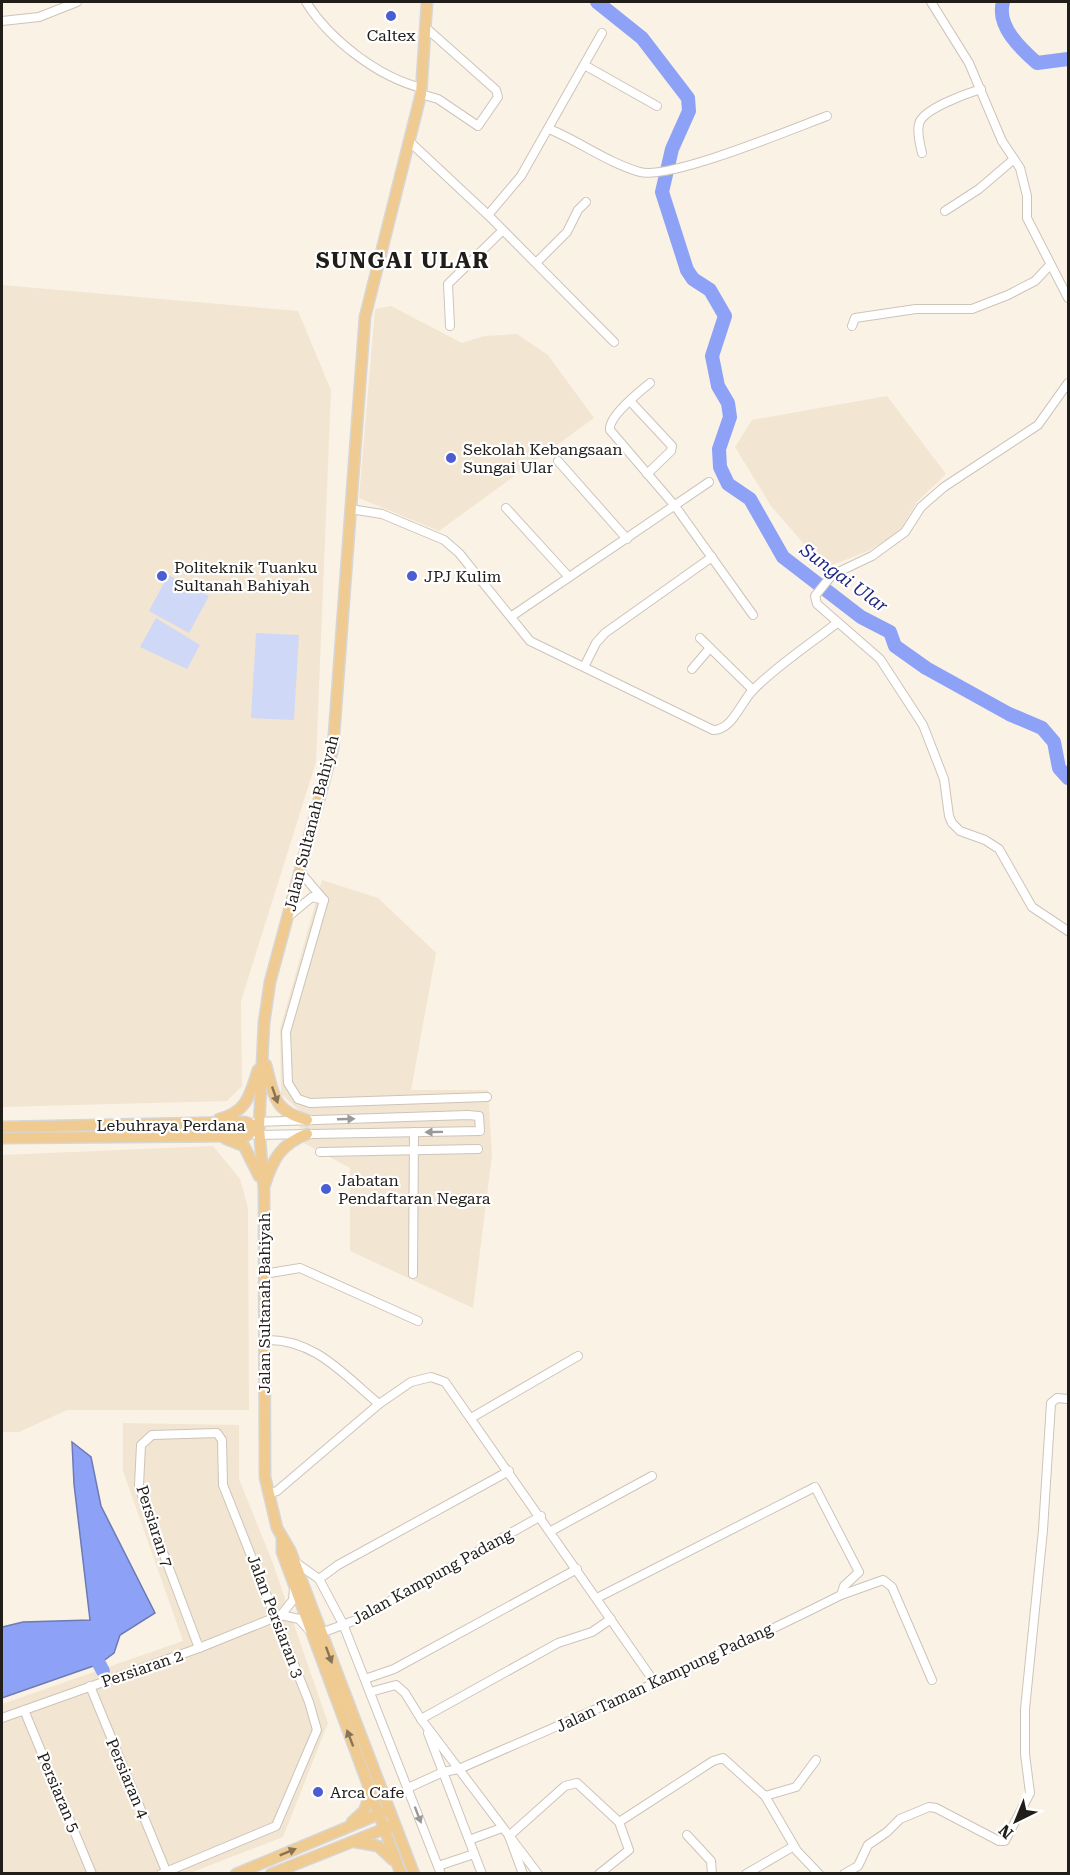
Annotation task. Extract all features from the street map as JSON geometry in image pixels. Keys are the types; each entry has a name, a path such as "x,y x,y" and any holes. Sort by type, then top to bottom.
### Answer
{"main road":[{"name":"Jalan Sultanah Bahiyah","path":"414,1874 384,1812 295,1562 282,1540 268,1494 265,1477 264,1190 259,1128 270,982 333,748 365,316 421,91 427,2"},
{"path":"264,1053 280,1107 292,1116 307,1120"},
{"path":"195,1130 228,1117 244,1107 264,1053"},
{"name":"Lebuhraya Perdana","path":"2,1138 176,1135 245,1122 259,1128"},
{"path":"37,1137 79,1125 102,1130 150,1130 176,1135"},
{"name":"Lebuhraya Perdana","path":"2,1127 79,1125 195,1130 246,1136 259,1128"},
{"path":"195,1130 244,1146 250,1154 264,1190"},
{"path":"264,1190 277,1155 291,1140 307,1134"},
{"name":"Jalan Sultanah Bahiyah","path":"282,1540 282,1552 309,1630 371,1793 384,1812"},
{"path":"341,1830 364,1811 371,1793"},
{"path":"236,1874 384,1812"},
{"name":"Jalan Sultanah Bahiyah","path":"390,1827 400,1869"},
{"path":"272,1874 390,1827"},
{"path":"346,1843 378,1846 400,1869"}],"street":[{"path":"2,21 39,17 77,2"},
{"path":"306,2 327,28 373,67 392,79 438,99 478,126 498,97 496,90 425,27"},
{"path":"931,2 969,63 1002,141 1022,174 1027,196 1027,218 1068,298"},
{"path":"488,215 521,176 549,129 568,90 586,66 602,33"},
{"path":"586,66 657,106"},
{"path":"922,153 918,125 921,119 944,103 981,89"},
{"path":"549,129 630,168 653,174 670,171 827,116"},
{"path":"410,141 488,215 614,342"},
{"path":"945,210 979,189 1014,159"},
{"path":"536,263 567,232 578,210 586,202"},
{"path":"450,326 448,284 502,231"},
{"path":"852,326 855,318 916,309 972,309 1008,295 1035,281 1050,265"},
{"path":"650,383 609,425 610,430 675,506 753,615"},
{"path":"1068,383 1054,406 1038,425 944,487 921,507 905,532 882,550 826,580 817,592 818,604 880,659 923,725 944,779 952,823 960,831 985,840 999,849 1032,908 1068,931"},
{"path":"630,401 672,446 671,451 647,474"},
{"path":"558,461 627,539"},
{"path":"512,616 709,482"},
{"path":"350,508 382,514 444,540 459,553 530,641 713,730 720,730 728,724 753,690 837,622"},
{"path":"506,508 569,577"},
{"path":"584,667 596,643 605,633 712,557"},
{"path":"700,638 753,690"},
{"path":"692,669 710,648"},
{"path":"301,873 324,900"},
{"path":"289,916 312,897 324,900"},
{"path":"324,900 286,1032 288,1083 292,1092 298,1099 310,1103 487,1097"},
{"path":"468,1115 469,1099"},
{"path":"468,1115 479,1116 480,1131 307,1134 259,1128 307,1120 468,1115"},
{"path":"413,1274 414,1132"},
{"path":"320,1152 478,1149"},
{"path":"264,1274 300,1268 418,1320"},
{"path":"265,1340 281,1339 313,1349 379,1404"},
{"path":"471,1418 578,1356"},
{"path":"268,1494 277,1491 379,1404 411,1382 431,1377 445,1382 541,1516 655,1683"},
{"path":"844,1874 858,1866 868,1845 887,1832 900,1819 929,1807 936,1808 1002,1842 1007,1839 1024,1808 1030,1793 1024,1734 1029,1650 1043,1530 1051,1403 1057,1398 1068,1398"},
{"name":"Jalan Persiaran 3","path":"164,1872 272,1830 276,1826 317,1730 279,1617 223,1485 222,1440 217,1433 182,1433"},
{"name":"Persiaran 7","path":"182,1433 152,1435 144,1439 141,1445 140,1485 199,1648"},
{"path":"319,1579 338,1565 509,1471"},
{"path":"551,1531 652,1476"},
{"name":"Jalan Taman Kampung Padang","path":"408,1788 443,1772 459,1769 655,1683 841,1595 841,1590 859,1572 815,1487 597,1598"},
{"name":"Jalan Kampung Padang","path":"321,1633 356,1620 541,1516"},
{"path":"295,1562 319,1579 343,1624 440,1870 474,1854"},
{"path":"365,1679 394,1669 577,1569"},
{"path":"841,1595 883,1580 892,1587 932,1680"},
{"path":"279,1617 292,1600 294,1587"},
{"path":"279,1617 299,1619 309,1630"},
{"name":"Persiaran 2","path":"2,1718 279,1617"},
{"path":"422,1721 558,1643 592,1632 611,1619"},
{"path":"370,1692 396,1685 405,1693 422,1721 538,1874"},
{"name":"Persiaran 4","path":"90,1686 164,1872"},
{"name":"Persiaran 5","path":"24,1710 92,1874"},
{"path":"422,1721 482,1874"},
{"path":"619,1822 713,1761 723,1758 765,1796 794,1846 819,1874"},
{"path":"765,1796 796,1787 816,1760"},
{"path":"509,1836 565,1786 574,1783 619,1822 629,1850 599,1874"},
{"path":"469,1840 502,1828"},
{"path":"687,1835 711,1861 712,1874"},
{"path":"509,1836 523,1874"},
{"path":"746,1874 794,1846"}],"shaded area":[{"name":"Politeknik Tuanku Sultanah Bahiyah","path":"2,285 298,311 331,390 316,762 241,1001 242,1086 227,1101 2,1107"},
{"name":"Sekolah Kebangsaan Sungai Ular","path":"391,306 462,343 484,336 517,334 548,355 594,418 439,531 359,498 375,309"},
{"path":"887,396 946,474 917,502 899,532 868,551 825,568 771,506 735,447 752,420"},
{"path":"168,575 209,596 189,633 149,611"},
{"path":"156,618 200,645 187,669 140,647"},
{"path":"256,633 299,635 294,720 251,718"},
{"path":"322,880 378,898 436,953 411,1090 488,1090 492,1155 473,1308 350,1251 350,1168 300,1141 299,1110 281,1094 280,1029"},
{"path":"213,1146 240,1179 248,1208 249,1410 67,1410 19,1432 2,1432 2,1155"},
{"path":"123,1423 239,1425 239,1479 272,1561 328,1723 283,1837 190,1873 2,1873 2,1704 183,1641 123,1471"}],"water":[{"path":"72,1442 91,1457 101,1506 155,1613 120,1635 114,1653 99,1664 2,1698 2,1627 23,1622 90,1620 74,1484"}],"waterway":[{"name":"Sungai Ular","path":"597,2 642,38 688,98 689,111 672,149 662,192 687,270 693,279 710,290 725,316 712,356 718,386 728,403 730,417 719,449 720,467 728,484 750,499 783,557 861,617 890,632 895,646 926,668 1009,714 1042,728 1054,742 1059,768 1068,778"},
{"path":"1003,2 1003,20 1006,28 1017,44 1037,63 1068,59"},
{"path":"91,1649 103,1671"}],"place":[{"name":"Caltex","path":"391,16"},
{"name":"Sekolah Kebangsaan Sungai Ular","path":"451,458"},
{"name":"Politeknik Tuanku Sultanah Bahiyah","path":"162,576"},
{"name":"JPJ Kulim","path":"412,576"},
{"name":"Jabatan Pendaftaran Negara","path":"326,1189"},
{"name":"Arca Cafe","path":"318,1792"}],"district":[{"name":"SUNGAI ULAR","path":"403,260"}]}
